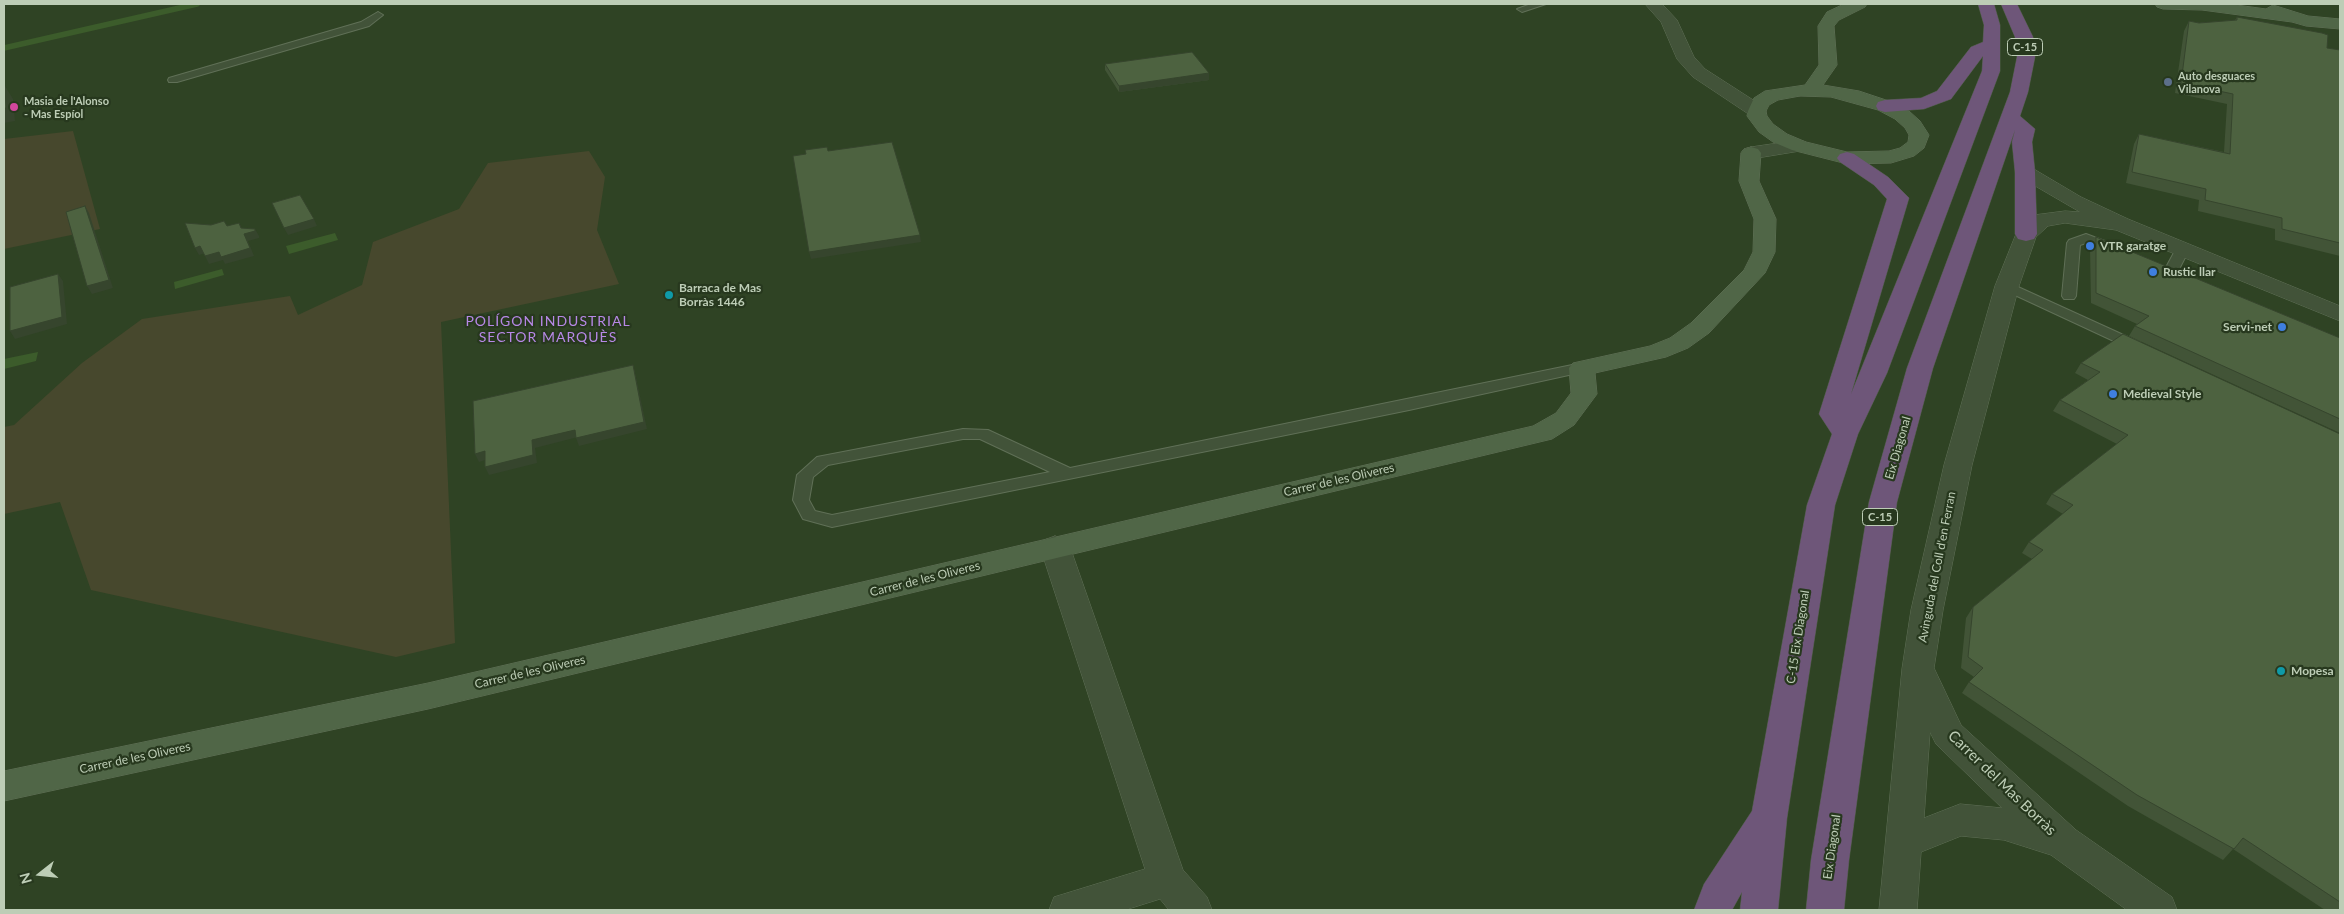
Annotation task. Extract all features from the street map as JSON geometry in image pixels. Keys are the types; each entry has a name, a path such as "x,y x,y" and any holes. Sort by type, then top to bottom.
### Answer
{"highway":[{"name":"C-15","path":"1986,4 1991,15 1993,44"},
{"name":"Eix Diagonal","path":"1825,910 1831,850 1883,502 1920,368 2019,92 2026,57 2024,37 2009,4"},
{"name":"C-15 Eix Diagonal","path":"1759,910 1769,818 1821,505 1844,434 1874,373 1991,71 1993,44"},
{"path":"1885,106 1924,103 1944,95 1977,51 1993,44"},
{"path":"2010,117 2025,129 2022,142 2025,172 2026,234"},
{"path":"1844,434 1832,414 1898,198 1881,181 1847,158"},
{"path":"1713,910 1718,896 1769,818"}],"street":[{"path":"1582,368 1657,352 1679,342 1700,328 1754,273 1764,252 1765,219 1750,180 1751,154 1761,119 1761,102 1772,95 1789,91 1811,90 1852,95 1885,106 1902,115 1913,125 1919,135 1916,144 1907,152 1892,157 1847,158 1799,146 1780,138 1761,119 1720,86 1699,73 1686,59 1669,20 1653,4"},
{"path":"1811,90 1828,65 1826,26 1834,16 1845,9 1859,4"},
{"path":"2163,4 2209,4 2339,24"},
{"path":"2266,4 2290,17"},
{"path":"1828,65 1834,69 1852,95"},
{"path":"1720,86 1772,95"},
{"path":"1751,154 1799,146"},
{"path":"2025,172 2074,201 2120,224 2340,314"},
{"path":"2026,234 2042,220 2065,217 2120,224"},
{"name":"Avinguda del Coll d'en Ferran","path":"1898,910 1918,669 1927,610 1958,464 2007,286 2026,234"},
{"name":"Carrer de les Oliveres","path":"4,786 428,696 1542,433 1565,419 1584,394 1582,368"},
{"path":"1055,547 1167,880 1193,910"},
{"name":"Carrer del Mas Borràs","path":"1918,669 1948,734 2063,842 2158,910"},
{"name":"Carrer del Mas Borràs","path":"1905,842 1960,820 2004,824 2063,842"},
{"path":"1068,910 1167,880"}],"lane":[{"path":"1522,9 1541,4"},
{"path":"173,80 365,24 378,15"},
{"path":"2069,296 2074,243 2086,238 2128,256"},
{"path":"2170,273 2182,250"},
{"path":"2153,266 2197,284"},
{"path":"2007,286 2151,353"},
{"path":"1068,474 982,434 963,434 823,461 805,476 800,500 809,515 832,521 1068,474 1582,368"}],"shaded area":[{"path":"73,131 100,229 4,249 4,139"},
{"path":"589,151 605,177 597,230 619,284 441,322 455,643 396,657 91,590 60,502 4,514 4,427 14,425 82,363 142,319 290,296 298,315 362,285 373,242 459,209 488,163"},
{"path":"335,233 338,240 289,254 286,246"},
{"path":"222,269 224,275 175,289 174,282"},
{"path":"38,352 36,361 4,369 4,359"}],"building":[{"path":"2237,17 2322,33 2328,35 2327,48 2340,50 2340,243 2282,229 2282,218 2205,200 2206,189 2132,172 2139,134 2230,154 2233,94 2181,83 2189,21 2199,23 2237,20"},
{"path":"1192,52 1209,73 1119,86 1105,64"},
{"path":"5,86 6,108 4,108"},
{"path":"892,142 920,235 809,252 793,156 806,154 805,150 827,147 828,151"},
{"path":"300,195 314,219 284,228 272,203"},
{"path":"85,206 109,280 87,286 66,212"},
{"path":"224,221 227,226 239,223 241,228 255,229 255,231 244,234 250,248 221,257 219,252 205,256 200,246 195,248 185,223 211,225"},
{"path":"2096,237 2340,338 2340,419 2135,326 2149,316 2096,293"},
{"path":"58,274 62,317 10,331 10,287"},
{"path":"2123,334 2340,434 2340,902 2243,838 2234,849 2137,795 1969,682 1983,668 1968,657 1973,607 2043,550 2029,542 2073,505 2052,494 2128,435 2060,400 2100,372 2081,363"},
{"path":"633,365 644,422 576,438 575,430 532,440 533,455 485,467 485,451 475,454 473,401"}],"waterway":[{"path":"4,48 197,4"}],"place":[{"name":"Auto desguaces Vilanova","path":"2168,82"},
{"name":"Masia de l'Alonso - Mas Espíol","path":"14,107"},
{"name":"VTR garatge","path":"2090,246"},
{"name":"Rustic llar","path":"2153,272"},
{"name":"Barraca de Mas Borràs 1446","path":"669,295"},
{"name":"Servi-net","path":"2282,327"},
{"name":"Medieval Style","path":"2113,394"},
{"name":"Mopesa","path":"2281,671"}],"district":[{"name":"POLÍGON INDUSTRIAL SECTOR MARQUÈS","path":"548,330"}]}
